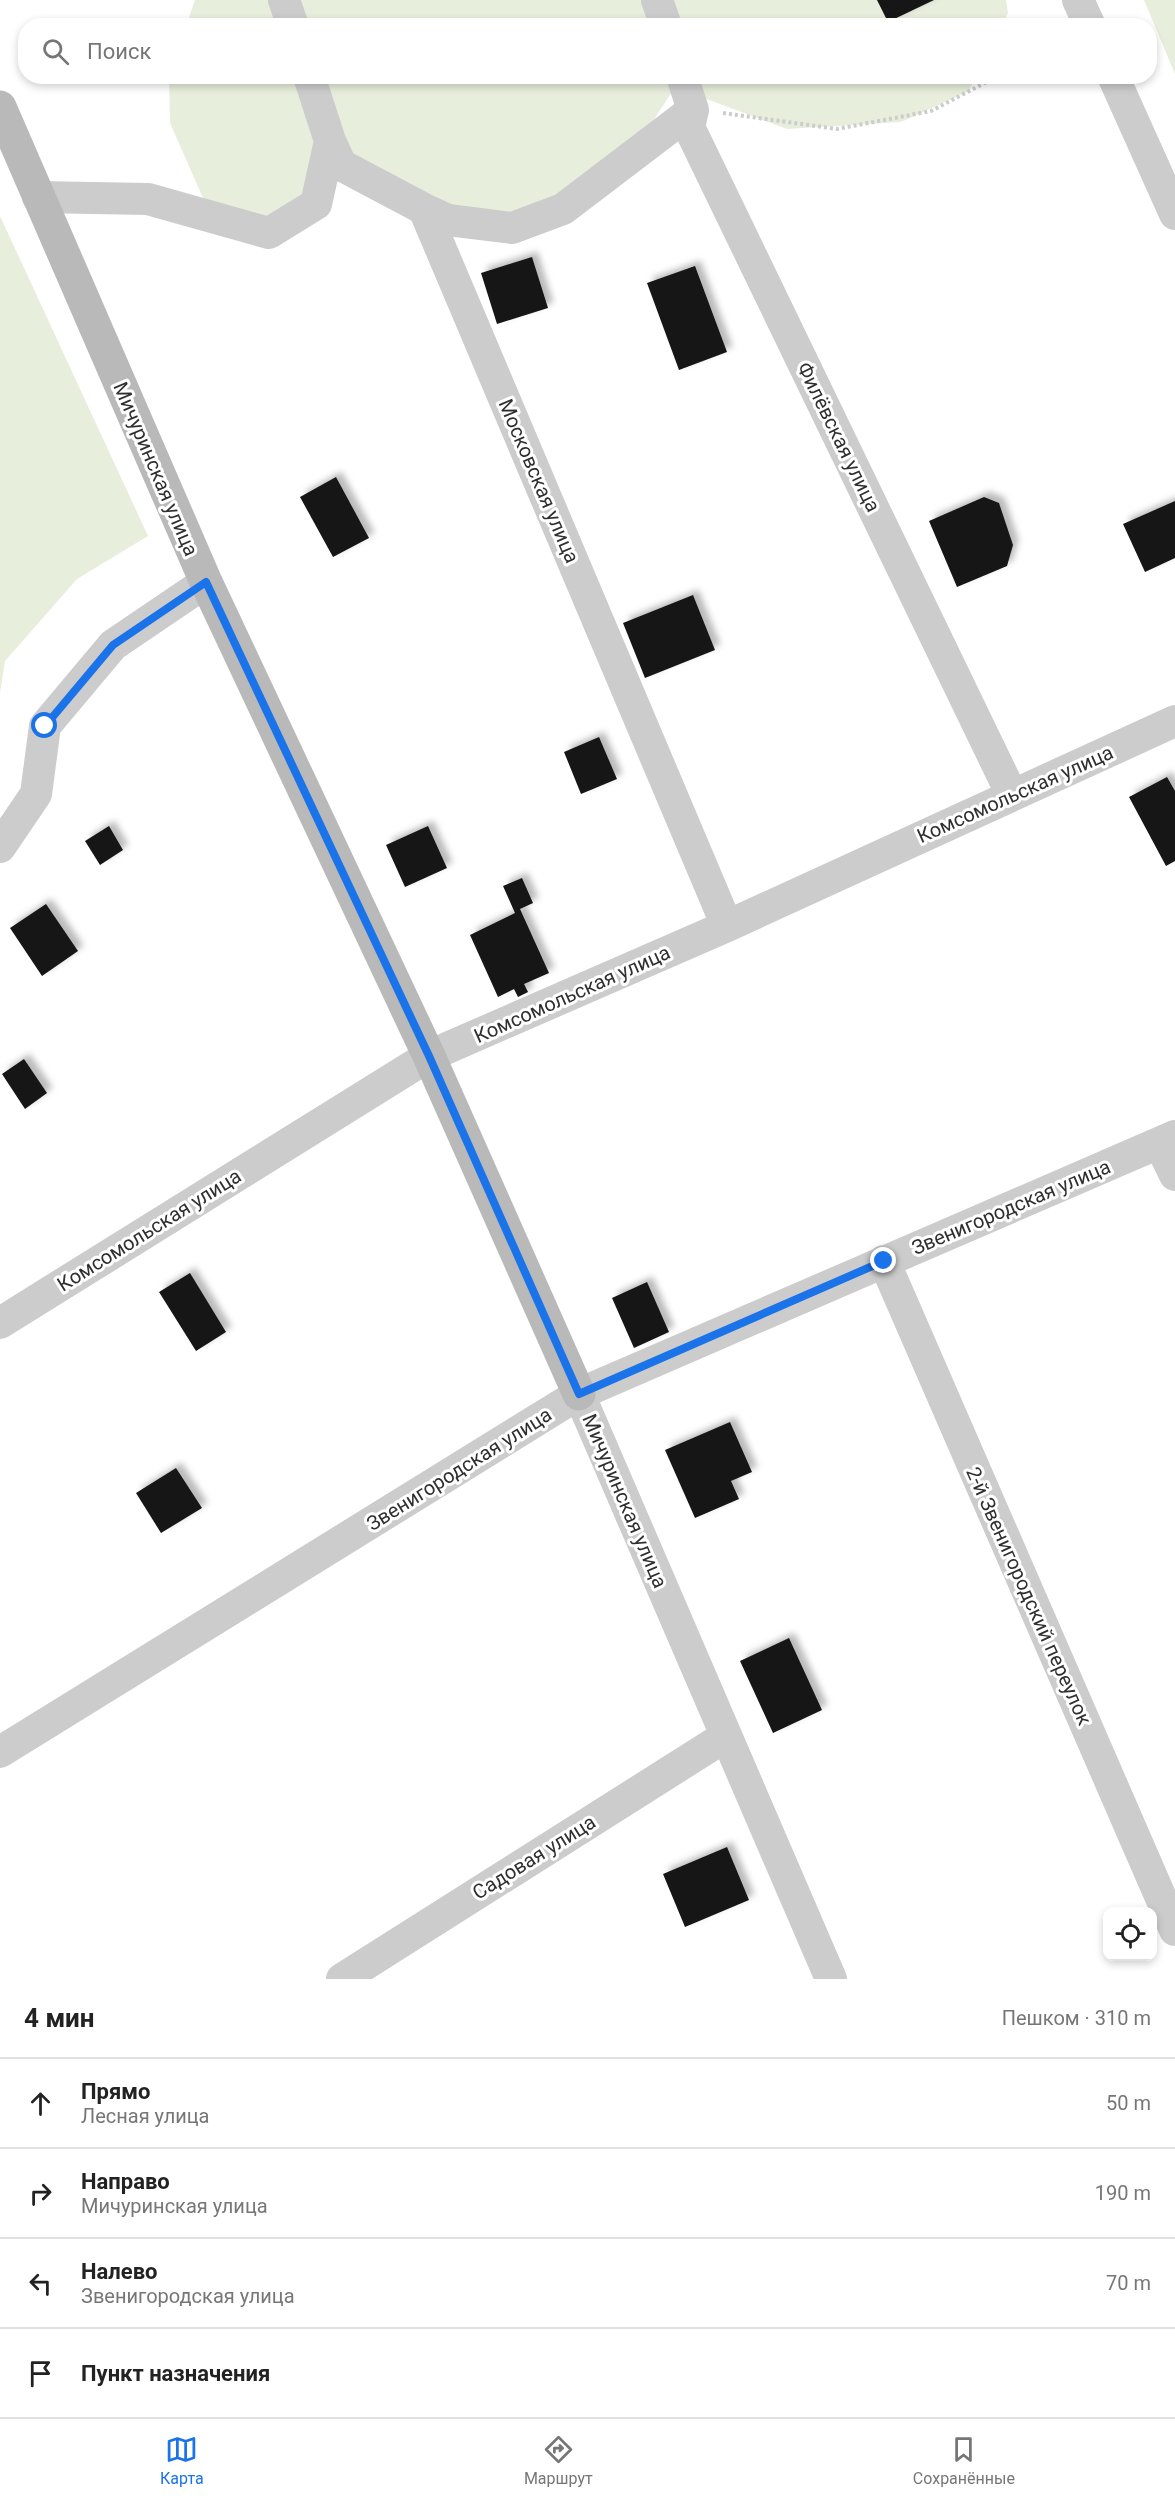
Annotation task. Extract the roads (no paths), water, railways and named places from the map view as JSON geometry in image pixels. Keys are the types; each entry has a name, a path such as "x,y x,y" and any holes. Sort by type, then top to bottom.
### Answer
{"street":[{"path":"284,0 290,18"},
{"path":"657,0 663,18"},
{"path":"1078,0 1086,18"},
{"path":"312,84 330,141 341,165 448,220 512,228 563,209 693,110"},
{"name":"Филёвская улица","path":"685,84 693,110 688,127 1012,795"},
{"path":"1117,84 1175,214"},
{"name":"Мичуринская улица","path":"0,107 206,582 429,1056 579,1394 831,1979"},
{"path":"38,197 148,199 269,233 316,204 330,141"},
{"name":"Московская улица","path":"424,209 727,926"},
{"path":"0,847 36,794 45,726 113,645 206,582"},
{"name":"Комсомольская улица","path":"0,1323 429,1056 727,926 1175,722"},
{"path":"1168,1140 1175,1175"},
{"name":"Звенигородская улица","path":"0,1752 579,1394 1168,1140"},
{"name":"2-й Звенигородский переулок","path":"884,1261 1175,1930"},
{"name":"Садовая улица","path":"342,1979 726,1736"}]}
